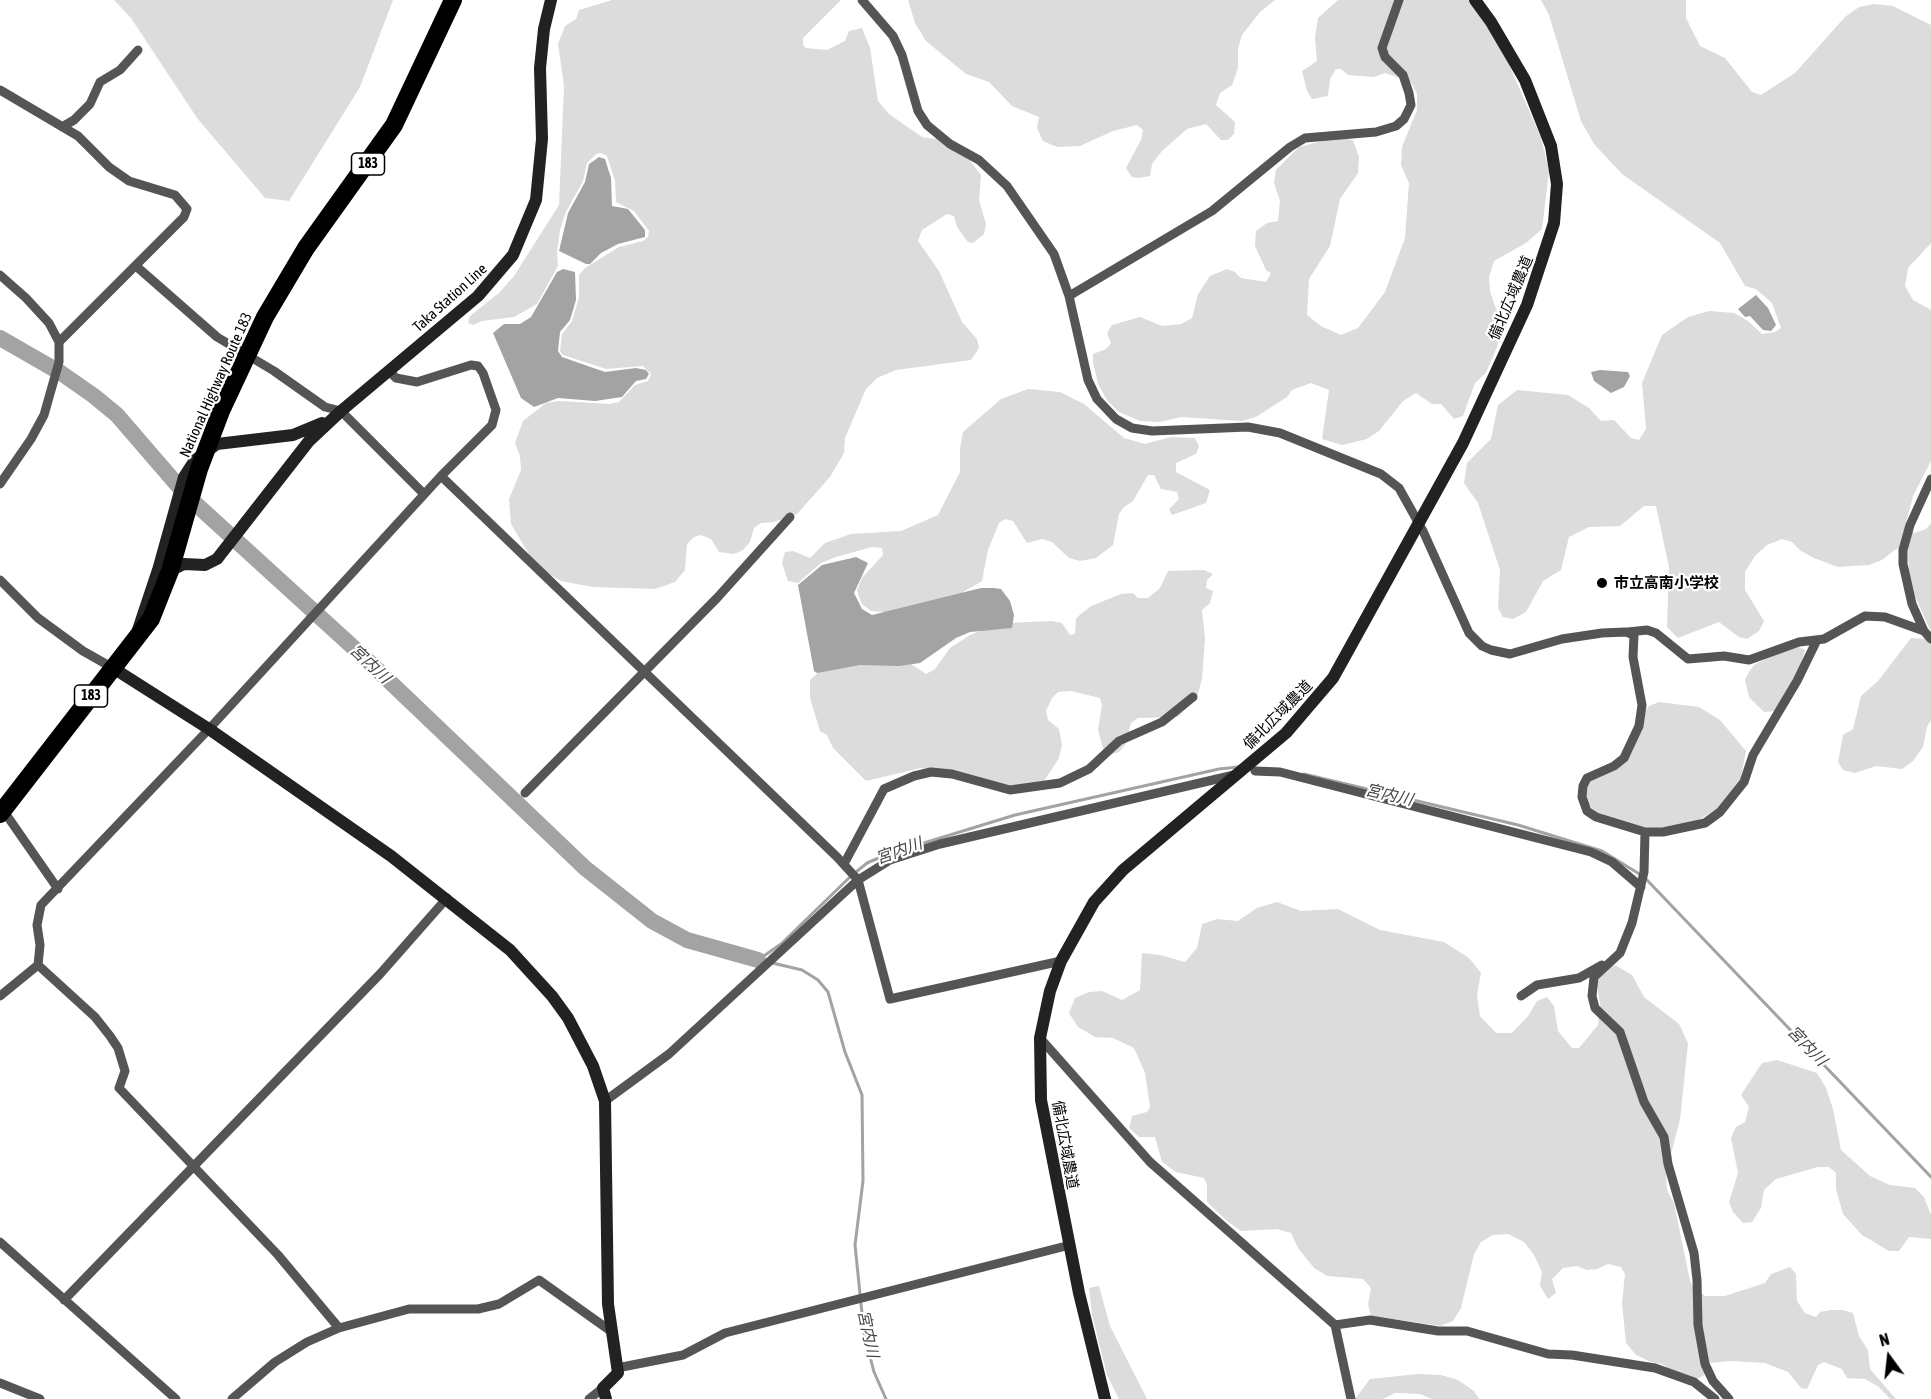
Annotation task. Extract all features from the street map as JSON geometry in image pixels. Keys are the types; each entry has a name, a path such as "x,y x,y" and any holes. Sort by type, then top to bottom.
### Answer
{"highway":[{"name":"National Highway Route 183","path":"2,812 151,619 170,571 199,470 221,411 265,317 306,248 394,125 453,0"}],"street":[{"name":"Taka Station Line","path":"170,571 184,564 211,563 228,547 309,441 340,411 490,283 513,255 526,229 536,200 540,169 540,68 544,29 551,0"},
{"path":"862,0 893,36 902,55 918,111 927,125 950,144 979,160 1007,186 1054,254 1069,296 1088,380 1097,399 1116,419 1132,428 1152,431 1248,427 1280,433 1381,474 1399,488 1419,525 1465,626 1482,646 1510,654 1562,639 1647,630 1656,633 1692,660 1730,656 1754,660 1799,642 1816,642 1865,616 1885,617 1924,631"},
{"path":"1069,296 1212,212 1290,147 1305,138 1376,132 1396,126 1404,119 1411,105 1409,93 1402,75 1384,57 1382,48 1399,0"},
{"name":"備北広域農道","path":"1105,1399 1070,1245 1041,1100 1040,1038 1050,991 1061,961 1094,902 1123,870 1248,769 1303,715 1333,678 1463,443 1527,305 1554,223 1557,184 1548,135 1525,80 1491,22 1475,0"},
{"path":"62,127 74,120 90,104 100,82 120,70 138,50"},
{"path":"0,90 78,136 109,167 129,181 175,195 187,209 184,218 59,342"},
{"path":"136,266 217,337 274,371 325,407 340,411 424,494"},
{"path":"0,274 49,323 59,342 59,362 44,415 31,439 0,484"},
{"path":"0,996 38,965 40,945 37,925 41,905 209,729 424,494 492,425 496,410 483,373 478,366 471,365 417,382 396,378 389,370"},
{"name":"Taka Station Line","path":"134,641 158,570 184,477 195,460 217,444 293,435 315,427 340,411"},
{"path":"441,476 858,880 890,999 1061,961"},
{"path":"1931,479 1920,500 1904,550 1906,583 1924,631 1931,639"},
{"path":"525,793 717,598 790,517"},
{"path":"0,580 38,618 83,651 209,729 392,856 510,950 552,996 593,1066 605,1101 608,1304 618,1373 605,1394 589,1399"},
{"path":"1628,632 1636,639 1633,652 1642,705 1639,726 1624,758 1614,766 1587,778 1582,797 1587,811 1596,817 1645,832 1683,829 1705,823 1731,800 1744,782 1754,755 1797,681 1816,642"},
{"path":"844,864 884,789 914,776 931,772 952,774 1010,790 1060,783 1089,769 1119,741 1162,722 1193,697"},
{"path":"605,1101 669,1054 858,880 890,860 930,846 1248,769 1280,772 1591,852 1642,882"},
{"path":"2,812 58,889"},
{"path":"1645,832 1642,882 1626,940 1620,952 1593,981 1595,1008 1620,1032 1644,1102 1664,1137 1668,1164 1694,1253 1698,1280 1698,1325 1705,1364 1713,1381 1729,1399"},
{"path":"64,1300 380,974 447,898"},
{"path":"1521,996 1537,985 1579,978 1598,966 1607,964"},
{"path":"38,965 95,1017 118,1048 125,1071 119,1088 278,1255 339,1328"},
{"path":"1040,1038 1150,1162 1335,1325 1351,1399"},
{"path":"0,1242 176,1399"},
{"path":"617,1368 683,1355 725,1333 1070,1245"},
{"path":"238,1397 275,1362 307,1342 339,1328 409,1309 478,1309 499,1304 539,1280 612,1332"},
{"path":"1335,1325 1370,1320 1438,1330 1467,1331 1548,1354 1572,1355 1655,1368 1694,1382 1715,1399"},
{"path":"0,1383 40,1399"}],"shaded area":[{"path":"114,0 393,0 360,87 289,201 265,198 197,118 131,18"},
{"path":"612,0 841,0 803,38 803,45 806,48 827,50 845,41 849,31 862,28 870,48 878,101 889,114 922,137 937,139 968,158 981,175 979,200 986,224 984,234 973,243 968,242 957,227 954,216 947,214 922,230 918,241 939,271 962,322 977,339 979,348 971,360 896,370 877,378 866,389 845,438 844,453 830,477 797,514 774,522 761,523 754,528 750,542 743,550 734,554 719,552 711,539 701,535 694,537 687,544 685,570 675,582 655,589 593,587 561,581 544,571 530,556 511,524 509,499 521,470 520,456 515,443 523,421 546,403 559,401 610,404 619,402 635,385 648,381 651,374 643,366 606,369 563,355 560,351 562,334 572,321 579,297 579,275 585,268 619,247 643,241 648,237 649,231 634,211 616,202 615,181 607,156 601,153 596,154 587,163 583,181 566,212 560,230 558,266 537,304 514,317 482,321 473,325 468,323 470,316 500,292 514,276 559,205 564,86 558,44 565,26 576,19 579,10"},
{"path":"908,0 1275,0 1260,12 1242,35 1238,49 1238,68 1232,85 1220,93 1216,105 1235,122 1234,134 1228,140 1221,140 1206,124 1187,129 1162,151 1152,164 1150,176 1139,178 1132,177 1126,168 1141,140 1143,130 1137,125 1113,131 1080,146 1057,147 1043,141 1037,128 1039,117 1012,106 989,82 966,74 926,41 915,23"},
{"path":"1338,0 1469,0 1504,53 1541,138 1549,171 1542,229 1526,243 1494,261 1489,277 1490,291 1502,327 1497,347 1486,373 1475,383 1463,416 1454,419 1441,404 1432,404 1416,393 1403,401 1379,431 1367,439 1342,445 1322,439 1329,390 1311,383 1292,390 1287,397 1256,417 1242,421 1181,417 1160,422 1140,421 1119,412 1107,400 1098,384 1093,362 1093,354 1106,349 1111,343 1107,333 1112,325 1140,317 1162,326 1181,324 1192,318 1198,294 1210,276 1227,269 1235,272 1241,278 1266,282 1271,273 1266,270 1255,246 1256,231 1267,223 1278,221 1280,201 1274,183 1276,170 1299,147 1337,137 1353,140 1359,157 1358,173 1340,199 1330,246 1309,279 1307,315 1321,326 1341,335 1358,328 1385,292 1405,238 1409,183 1401,165 1402,147 1417,110 1417,94 1411,82 1385,73 1374,77 1348,75 1341,69 1336,69 1330,79 1328,96 1312,99 1307,91 1302,71 1317,61 1315,37 1318,18"},
{"path":"1541,0 1686,0 1686,18 1700,46 1725,58 1752,92 1761,95 1795,73 1845,17 1859,7 1874,4 1893,6 1931,25 1931,243 1908,268 1905,286 1913,300 1931,310 1931,461 1913,496 1905,527 1914,533 1926,529 1931,523 1931,632 1909,583 1908,548 1896,549 1882,560 1869,565 1838,567 1814,558 1801,551 1792,542 1782,539 1767,545 1755,556 1745,572 1745,590 1764,621 1759,631 1747,639 1739,637 1719,622 1678,638 1667,627 1669,567 1656,506 1644,506 1620,526 1589,527 1569,537 1561,570 1543,581 1526,612 1513,619 1503,617 1498,608 1500,570 1478,503 1464,483 1467,463 1491,439 1498,405 1517,390 1568,395 1589,408 1601,421 1614,420 1631,438 1639,440 1646,429 1642,383 1662,335 1688,317 1709,311 1734,313 1748,321 1762,334 1775,332 1781,328 1772,303 1756,289 1745,286 1720,243 1622,174 1594,144 1581,121 1549,15"},
{"path":"599,157 605,159 611,178 612,206 628,209 645,230 645,237 618,244 601,253 590,264 586,264 559,251 568,213 585,182 589,164"},
{"path":"563,269 575,272 576,300 570,320 560,332 558,351 562,357 605,372 636,368 646,370 649,374 646,379 636,381 622,397 595,401 558,398 534,407 521,398 493,333 504,324 520,324 531,317 557,272"},
{"path":"1756,295 1768,308 1776,325 1771,331 1763,330 1750,316 1745,317 1738,309"},
{"path":"1600,370 1628,372 1630,376 1624,387 1611,393 1594,381 1591,372"},
{"path":"1028,389 1060,392 1084,404 1124,438 1145,444 1171,437 1195,438 1199,446 1196,454 1176,463 1176,472 1210,490 1206,503 1172,515 1169,509 1179,499 1177,492 1161,489 1154,475 1148,475 1133,501 1119,514 1113,545 1096,558 1080,561 1069,558 1052,542 1042,539 1027,543 1013,521 1005,519 999,523 988,550 982,581 953,598 896,613 871,611 862,604 857,590 862,578 883,555 882,548 872,547 836,557 821,563 798,583 788,581 782,563 785,552 793,551 810,558 825,543 851,534 901,531 938,515 960,472 963,432 1001,399"},
{"path":"856,557 868,563 854,593 862,609 872,615 981,588 994,588 1001,589 1010,601 1014,615 1012,628 970,632 956,638 920,663 899,666 860,665 817,673 814,671 798,585 822,565"},
{"path":"1204,570 1213,574 1207,580 1206,588 1213,591 1210,603 1202,610 1205,638 1202,679 1197,697 1178,717 1138,718 1131,723 1125,745 1119,752 1110,755 1103,748 1098,730 1102,705 1100,698 1071,691 1058,692 1052,698 1046,711 1048,720 1059,729 1062,745 1059,758 1044,781 1004,787 921,768 866,781 833,748 827,735 820,731 810,698 810,680 821,670 857,663 908,662 926,674 935,669 950,648 970,635 987,628 1007,623 1052,621 1062,623 1070,635 1075,634 1076,618 1091,606 1121,594 1133,593 1138,598 1148,598 1160,588 1168,571"},
{"path":"1931,633 1931,720 1927,727 1923,747 1913,761 1902,769 1876,766 1855,773 1843,770 1838,762 1843,735 1853,729 1861,696 1878,681 1911,638 1926,639"},
{"path":"1799,647 1805,650 1799,670 1775,711 1764,712 1749,697 1745,680 1749,672 1754,665 1777,653"},
{"path":"1659,702 1699,707 1720,720 1746,751 1740,782 1720,807 1692,824 1662,829 1642,827 1597,814 1585,799 1588,784 1594,777 1619,767 1643,714 1649,706"},
{"path":"1277,902 1301,911 1338,909 1380,930 1444,942 1469,958 1481,973 1477,995 1480,1016 1496,1033 1512,1033 1528,1016 1537,1001 1547,997 1554,1006 1558,1031 1572,1048 1579,1048 1598,1025 1600,1004 1596,978 1601,971 1615,965 1632,975 1644,997 1679,1024 1688,1043 1680,1120 1666,1172 1667,1190 1674,1203 1693,1287 1705,1296 1725,1296 1765,1283 1771,1274 1790,1267 1796,1274 1797,1301 1805,1313 1816,1317 1820,1312 1831,1310 1853,1313 1859,1336 1868,1350 1870,1369 1896,1399 1890,1399 1879,1387 1865,1379 1847,1378 1842,1369 1824,1362 1818,1365 1807,1389 1801,1388 1788,1372 1765,1363 1731,1361 1708,1363 1706,1374 1697,1379 1673,1371 1662,1364 1651,1362 1636,1355 1626,1343 1622,1303 1625,1274 1621,1267 1608,1264 1587,1270 1577,1266 1563,1268 1552,1279 1556,1293 1548,1299 1540,1286 1542,1272 1534,1255 1524,1242 1508,1234 1493,1235 1481,1242 1474,1254 1461,1308 1453,1321 1441,1326 1371,1316 1368,1304 1371,1288 1363,1279 1327,1276 1314,1268 1298,1248 1291,1233 1277,1229 1241,1231 1227,1221 1207,1202 1207,1185 1204,1178 1176,1172 1162,1162 1155,1137 1139,1137 1129,1128 1132,1116 1147,1112 1150,1107 1145,1073 1134,1048 1113,1038 1095,1037 1078,1027 1069,1013 1075,998 1089,992 1102,991 1122,1000 1140,990 1142,953 1185,962 1197,948 1202,924 1217,919 1238,921 1257,908"},
{"path":"1777,1060 1817,1073 1826,1088 1833,1109 1841,1150 1870,1176 1890,1185 1915,1188 1924,1197 1931,1215 1931,1239 1909,1237 1899,1251 1889,1251 1862,1235 1843,1214 1836,1189 1836,1173 1829,1167 1818,1167 1776,1179 1764,1190 1761,1208 1752,1222 1743,1223 1733,1212 1729,1202 1738,1173 1731,1138 1736,1127 1745,1122 1749,1107 1741,1095 1762,1063"},
{"path":"1099,1286 1110,1326 1147,1399 1119,1399 1107,1375 1092,1315 1089,1288"},
{"path":"1418,1374 1441,1375 1458,1380 1474,1391 1479,1399 1432,1399 1420,1394 1395,1393 1383,1399 1355,1399 1370,1379"}],"waterway":[{"name":"宮内川","path":"0,338 61,373 117,415 186,495 366,659 585,868 652,921 687,940 758,960"},
{"name":"宮内川","path":"758,960 781,944 867,863 888,854 1015,815 1219,769 1238,767"},
{"name":"宮内川","path":"1304,774 1518,825 1602,851 1641,875"},
{"name":"宮内川","path":"1646,879 1931,1177"},
{"name":"宮内川","path":"760,960 802,970 818,980 828,992 845,1052 862,1095 863,1181 855,1245 864,1333 874,1372 886,1399"}],"place":[{"name":"市立高南小学校","path":"1602,583"}]}
